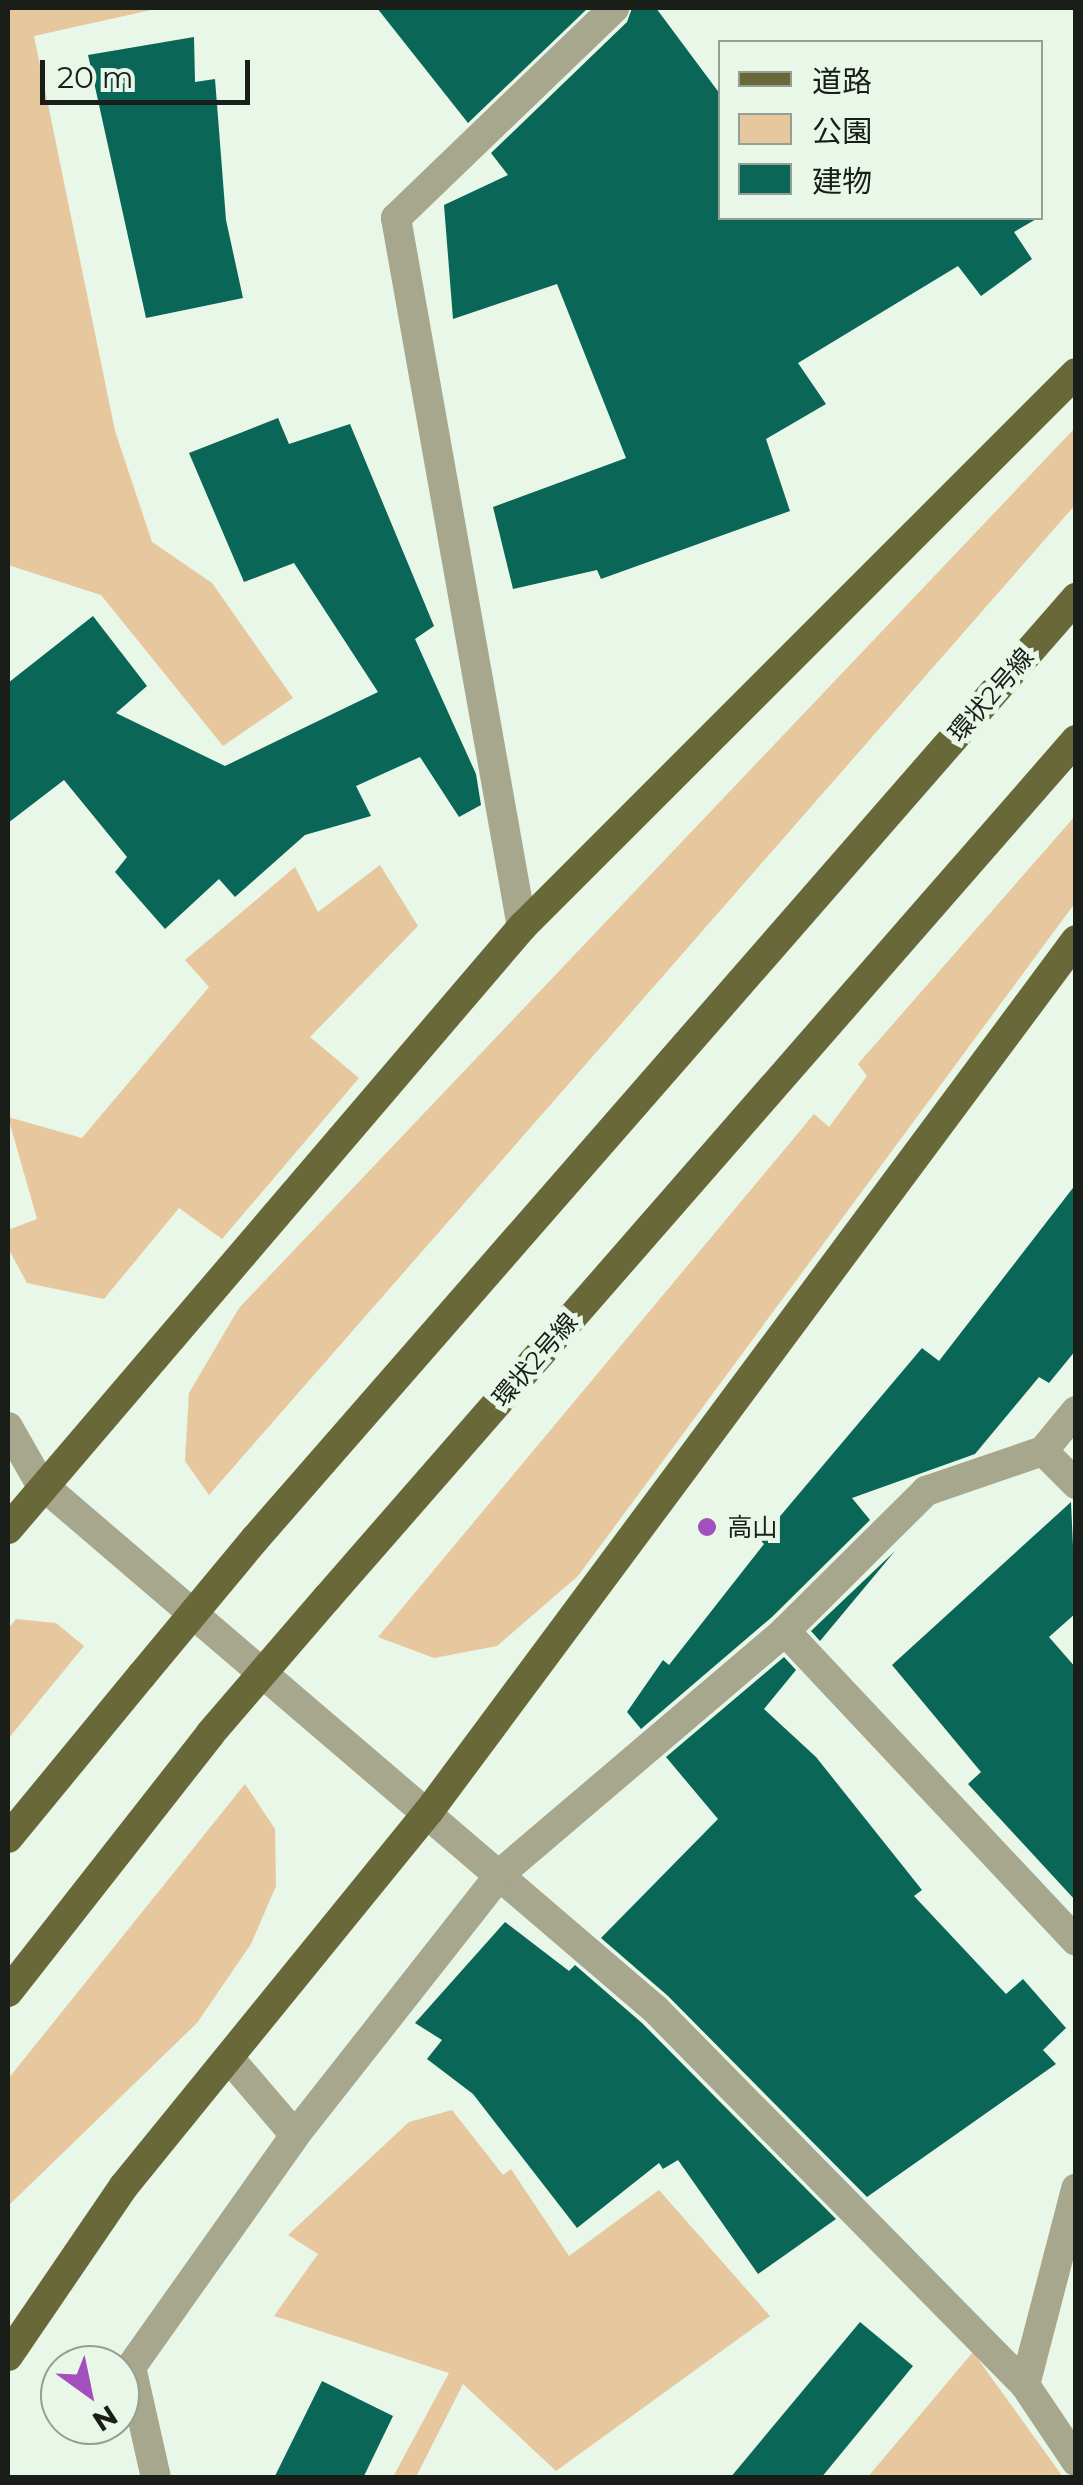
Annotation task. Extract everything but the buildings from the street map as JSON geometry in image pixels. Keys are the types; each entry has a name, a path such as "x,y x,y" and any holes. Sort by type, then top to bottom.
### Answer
{"main road":[{"path":"8,1529 40,1483 522,928 1076,373"},
{"name":"環状2号線","path":"8,1838 255,1539 1076,598"},
{"name":"環状2号線","path":"8,1992 210,1734 1076,740"},
{"path":"8,2356 124,2186 429,1811 1076,940"}],"street":[{"path":"522,928 396,218 614,8"},
{"path":"156,2478 131,2367 295,2135 501,1873 785,1631 926,1491 1044,1451 1076,1411"},
{"path":"8,1426 40,1483 429,1811 655,2009 1025,2385 1076,2461"},
{"path":"1044,1451 1076,1484"},
{"path":"785,1631 1076,1941"},
{"path":"229,2058 295,2135"},
{"path":"1025,2385 1076,2189"}],"green space":[{"path":"8,8 160,8 34,36 115,431 152,542 212,583 293,698 223,746 101,595 8,565"},
{"path":"1075,428 1075,505 209,1495 185,1461 189,1393 239,1308"},
{"path":"1075,816 1075,903 578,1576 497,1646 434,1658 378,1637 814,1114 829,1127 867,1076 858,1064"},
{"path":"380,865 418,926 310,1037 359,1078 222,1239 179,1208 104,1299 27,1283 8,1248 8,1230 37,1219 8,1117 82,1138 209,987 185,960 295,867 318,912"},
{"path":"16,1619 56,1623 84,1646 8,1739 8,1629"},
{"path":"245,1784 275,1829 276,1886 251,1944 197,2023 8,2206 8,2079"},
{"path":"452,2110 503,2175 511,2169 569,2256 659,2190 770,2316 556,2471 463,2384 416,2477 393,2477 449,2373 274,2316 318,2254 288,2235 409,2122"},
{"path":"973,2352 1063,2477 867,2478"}],"place":[{"name":"高山","path":"707,1527"}]}
